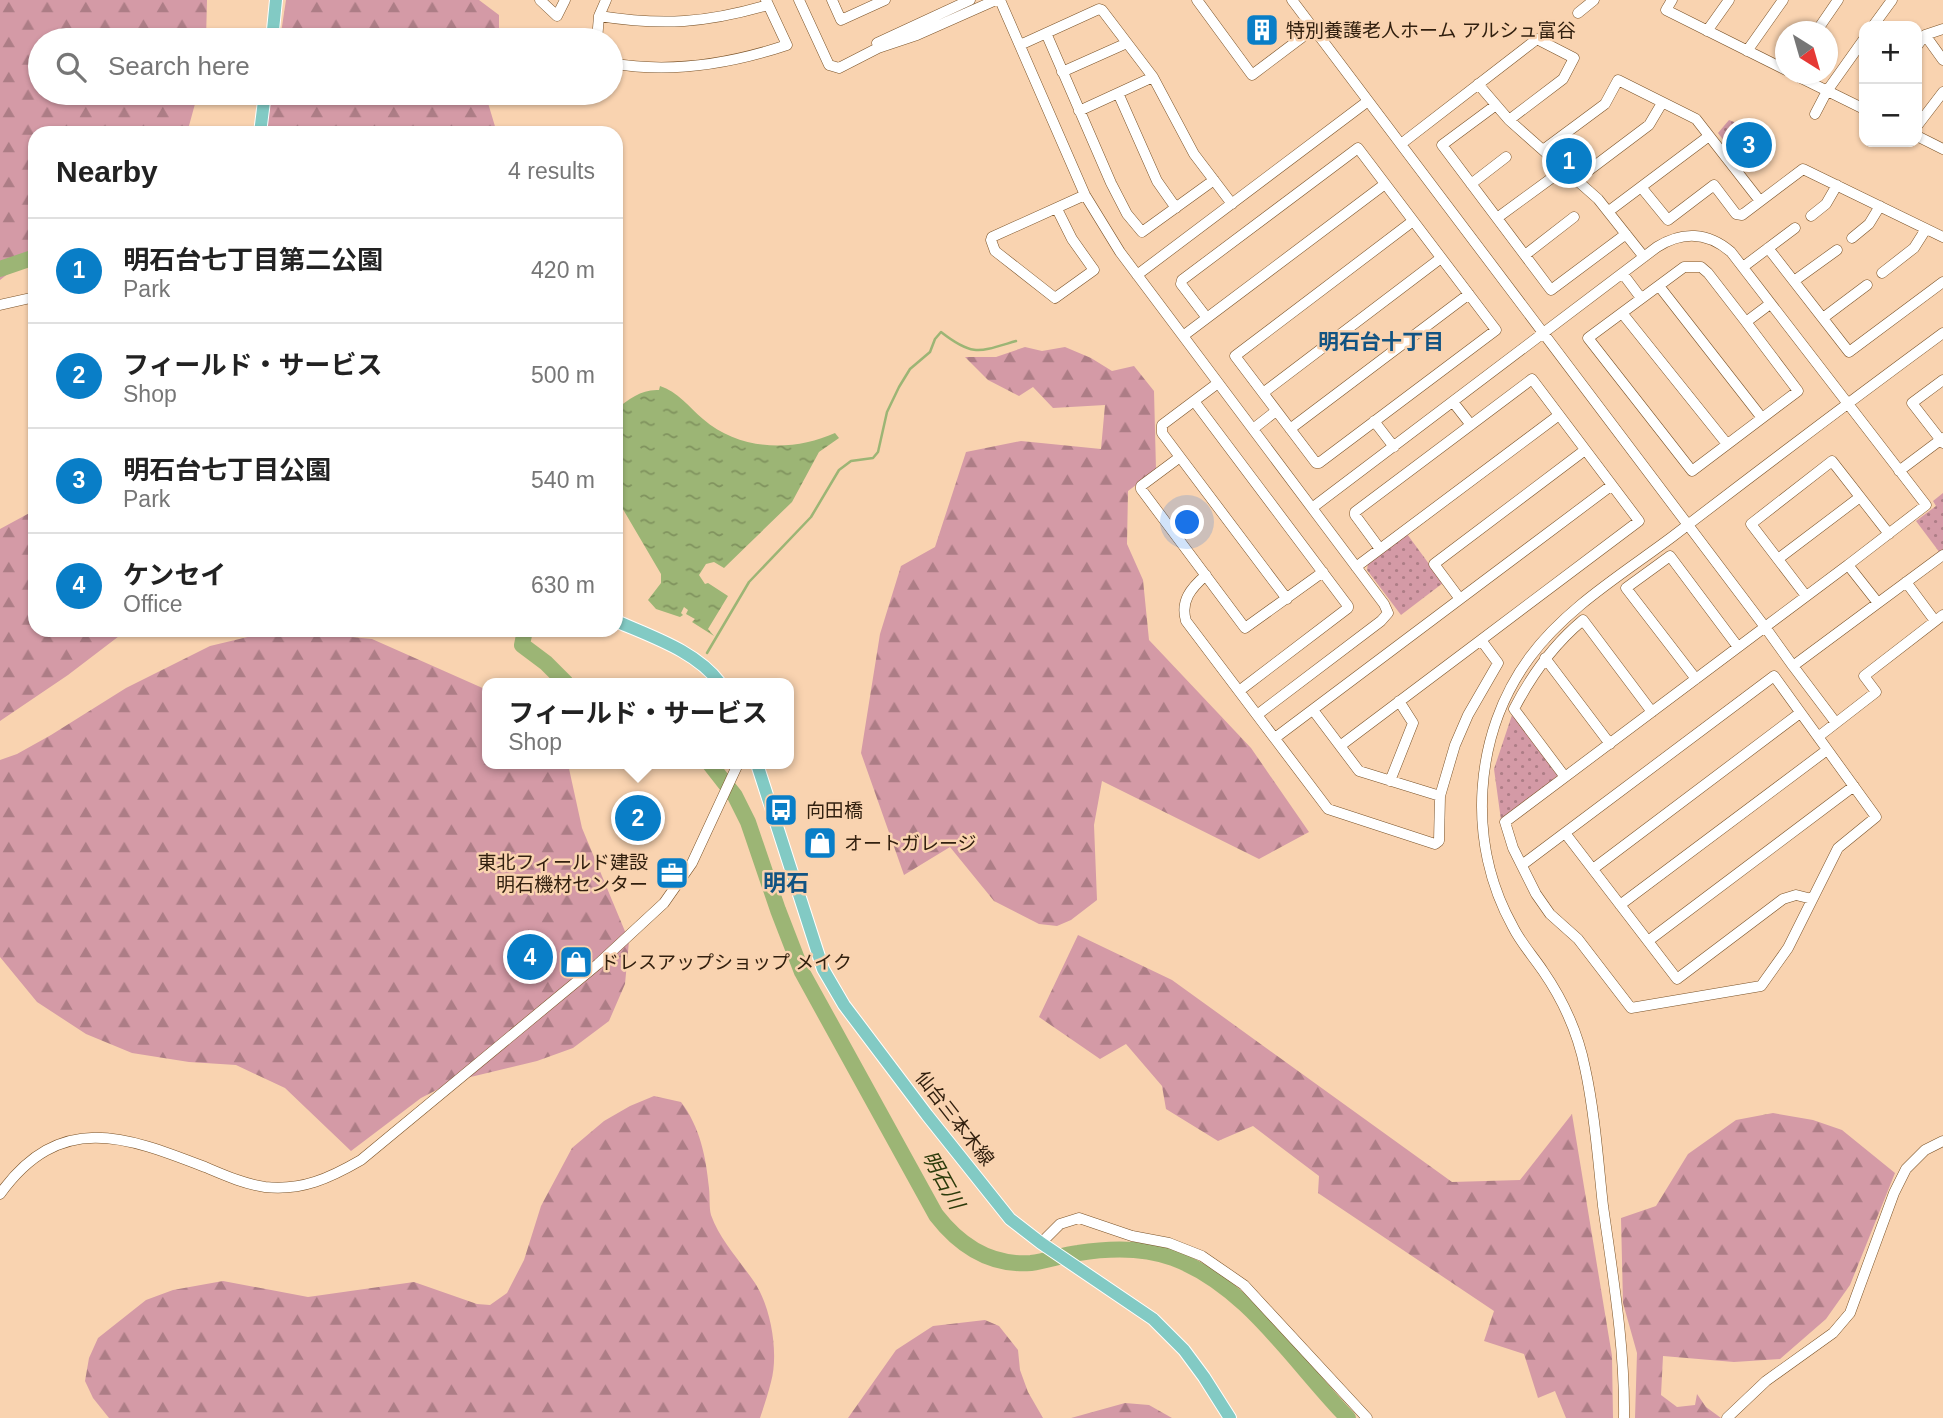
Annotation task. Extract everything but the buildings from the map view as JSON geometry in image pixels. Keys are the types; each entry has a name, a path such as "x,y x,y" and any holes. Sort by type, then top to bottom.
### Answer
{"main road":[{"path":"273,28 276,0"},
{"path":"261,126 264,105"},
{"path":"623,624 686,654 708,669 716,678"},
{"name":"仙台三本木線","path":"759,769 808,929 831,986 994,1201 1016,1224 1045,1246 1153,1319 1184,1350 1230,1418"}],"street":[{"path":"540,0 557,16 565,0"},
{"path":"598,28 599,16 606,0"},
{"path":"799,0 829,65 839,68 878,48 917,36 998,0 1085,195 1106,232 1387,609 1386,617 1257,715"},
{"path":"832,0 841,20 881,1"},
{"path":"829,65 970,0"},
{"path":"1197,0 1252,75 1314,29"},
{"path":"1292,0 1836,723"},
{"path":"1578,13 1594,0"},
{"path":"1672,0 1666,10 1775,65"},
{"path":"1707,31 1729,0"},
{"path":"1747,51 1783,0"},
{"path":"1824,21 1839,0"},
{"path":"1877,21 1892,0"},
{"path":"599,16 654,23 684,22 714,19 767,2 787,45 712,65 671,68 623,65"},
{"path":"1020,45 1099,9 1153,77 1194,154 1232,204"},
{"path":"1922,39 1925,35 1943,29"},
{"path":"1046,33 1116,194 1142,232 1214,180"},
{"path":"1925,35 1943,60"},
{"path":"1401,144 1537,39 1574,58 1563,79 1509,120"},
{"path":"1062,72 1127,43"},
{"path":"1815,114 1827,91 1859,46"},
{"path":"1079,111 1153,77"},
{"path":"1543,150 1605,104 1618,80 1696,120 1760,201"},
{"path":"1478,84 1509,120 1609,211 1644,257"},
{"path":"1813,84 1859,107"},
{"path":"1922,119 1943,92"},
{"path":"1118,93 1157,181 1176,208"},
{"path":"1137,275 1368,101"},
{"path":"1576,180 1649,125 1662,103"},
{"path":"1496,105 1442,145 1551,290 1626,234"},
{"path":"1609,211 1709,136"},
{"path":"1922,138 1943,149"},
{"path":"1207,318 1181,284 1182,280 1358,148 1496,331 1319,463 1316,463 1235,356 1413,221"},
{"path":"1471,184 1506,157"},
{"path":"1497,218 1564,169"},
{"path":"1641,187 1668,220 1714,185 1736,214 1742,215 1803,169 1943,237"},
{"path":"1183,336 1385,184"},
{"path":"1811,216 1826,204 1837,185"},
{"path":"1057,209 1072,239 1094,270 1055,299 995,251 991,240 992,237 1085,195"},
{"path":"1852,238 1869,224 1880,206"},
{"path":"1525,255 1574,217"},
{"path":"1743,267 1795,228"},
{"path":"1882,273 1914,248 1926,229"},
{"path":"1312,508 1644,257 1672,239 1698,236 1712,239 1725,247 1743,267 1926,505 1505,822 1513,848 1536,894 1550,914 1578,939 1631,1008 1761,986 1788,948 1838,848 1876,817 1774,677 1522,865"},
{"path":"1768,248 1849,352 1943,282"},
{"path":"1794,281 1837,250"},
{"path":"1263,393 1441,258"},
{"path":"1684,267 1701,267 1798,391 1692,471 1588,338 1641,298 1684,267"},
{"path":"1623,274 1641,298"},
{"path":"1823,318 1867,285"},
{"path":"1658,286 1762,418"},
{"path":"1290,429 1469,294"},
{"path":"0,305 28,299"},
{"path":"1746,322 1770,304"},
{"path":"1622,313 1727,444"},
{"path":"1625,1418 1622,1348 1586,1070 1575,1033 1561,1002 1513,928 1493,883 1483,834 1482,780 1494,727 1505,699 1530,657 1559,625 1943,333"},
{"path":"1340,746 1639,521 1532,379 1355,512 1354,515 1380,549"},
{"path":"1899,471 1942,440 1912,403 1943,380"},
{"path":"1218,383 1161,425 1162,433 1287,599"},
{"path":"1194,401 1348,608 1239,691"},
{"path":"1453,402 1471,425"},
{"path":"1253,429 1276,411"},
{"path":"1356,567 1559,415"},
{"path":"1374,421 1394,447"},
{"path":"1461,599 1434,564 1585,450"},
{"path":"1180,457 1141,486 1141,489 1245,628 1322,572"},
{"path":"1806,596 1751,524 1832,461 1889,534"},
{"path":"1275,738 1612,485"},
{"path":"1778,559 1860,497"},
{"path":"1793,666 1943,555"},
{"path":"1696,679 1626,588 1670,556 1738,647"},
{"path":"1848,565 1878,603"},
{"path":"1206,575 1184,600 1186,621 1332,812 1435,844 1439,841 1440,796 1459,735 1498,663 1481,640"},
{"path":"1818,737 1876,692 1864,676 1939,618 1906,582"},
{"path":"1565,777 1514,709 1545,658 1560,639 1583,620 1652,712"},
{"path":"1545,658 1610,744"},
{"path":"1390,781 1413,723 1399,701"},
{"path":"1313,710 1359,771 1440,796"},
{"path":"1593,869 1800,713"},
{"path":"1620,905 1827,750"},
{"path":"0,1194 28,1163 50,1149 86,1138 118,1138 154,1147 245,1183 265,1187 302,1186 339,1173 361,1160 598,964 656,911 680,883 692,863 735,769"},
{"path":"1648,941 1854,786"},
{"path":"1566,833 1676,979 1783,899 1796,895 1812,899"},
{"path":"1727,1418 1766,1381 1833,1333 1850,1313 1894,1193 1906,1169 1925,1150 1943,1141"},
{"path":"1045,1246 1060,1224 1079,1218 1132,1236 1169,1243 1202,1256 1244,1285 1367,1418"}],"green space":[{"path":"0,0 207,0 206,28 28,28 28,105 195,105 189,126 28,126 28,258 0,280"},
{"path":"286,0 479,0 499,15 499,28 282,28"},
{"path":"270,105 489,105 495,126 267,126"},
{"path":"1729,120 1747,127 1773,146 1746,169 1718,133"},
{"path":"1562,140 1584,168 1575,173 1551,154 1553,148"},
{"path":"1025,347 1042,351 1065,347 1112,371 1134,366 1154,391 1156,470 1128,491 1127,544 1143,580 1149,640 1251,748 1309,832 1259,859 1102,781 1094,825 1097,900 1071,920 1057,926 1039,924 994,901 950,847 904,875 861,753 880,634 901,566 935,547 966,452 1021,441 1101,449 1105,405 1053,408 1033,387 1019,396 988,380 965,357 996,357"},
{"path":"1943,493 1943,550 1940,553 1916,521 1936,506 1933,501"},
{"path":"28,514 28,637 118,637 0,721 0,529"},
{"path":"1407,534 1443,583 1401,615 1367,570 1368,563"},
{"path":"248,637 372,639 482,688 482,769 569,769 582,828 629,941 625,984 609,1021 573,1048 537,1061 454,1081 421,1098 351,1151 285,1088 236,1065 189,1062 132,1053 86,1034 37,1002 0,957 0,760 51,735 126,688 210,646"},
{"path":"1512,715 1558,772 1557,779 1501,820 1494,769"},
{"path":"1078,935 1172,980 1452,1182 1520,1180 1572,1114 1612,1356 1613,1418 1566,1418 1555,1391 1538,1398 1524,1354 1484,1341 1494,1311 1318,1193 1319,1176 1253,1126 1218,1141 1166,1109 1162,1086 1126,1044 1100,1059 1039,1017"},
{"path":"654,1096 681,1102 688,1112 701,1143 706,1165 711,1215 725,1242 761,1293 765,1305 772,1331 774,1358 771,1382 760,1418 109,1418 93,1398 85,1381 89,1358 98,1338 146,1300 173,1290 223,1281 308,1297 414,1282 477,1304 490,1305 507,1293 524,1260 541,1206 572,1148 604,1121"},
{"path":"1773,1113 1813,1120 1842,1130 1895,1173 1850,1285 1826,1319 1780,1359 1734,1362 1663,1356 1661,1395 1677,1407 1695,1405 1697,1394 1706,1407 1721,1418 1635,1418 1637,1353 1623,1303 1621,1218 1656,1206 1688,1154 1736,1120"},
{"path":"985,1320 999,1326 1018,1350 1020,1370 1028,1392 1043,1418 848,1418 896,1350 933,1326"},
{"path":"1125,1403 1149,1405 1172,1418 1071,1418"}],"water":[{"path":"660,386 666,388 718,430 750,443 802,443 835,433 839,438 819,452 792,502 724,568 714,562 706,564 699,575 705,584 708,583 728,596 708,629 714,636 692,622 695,619 686,614 688,610 684,607 680,617 656,609 648,600 661,583 661,574 623,510 623,404 641,393 659,390"}],"waterway":[{"name":"明石川","path":"0,269 28,259"},
{"path":"707,653 749,582 811,517 839,470 851,461 873,458 878,452 887,412 899,387 910,369 930,352 941,332 961,346 977,350 1016,341"},
{"name":"明石川","path":"524,637 522,645 561,678"},
{"name":"明石川","path":"714,769 735,796 748,822 802,972 936,1215 945,1226 978,1252 1016,1263 1031,1263 1102,1250 1150,1252 1173,1258 1200,1271 1247,1306 1348,1418"}],"place":[{"name":"特別養護老人ホーム アルシュ富谷","path":"1262,30"},
{"name":"明石台七丁目公園","path":"1749,145"},
{"name":"明石台七丁目第二公園","path":"1569,161"},
{"name":"向田橋","path":"781,810"},
{"name":"フィールド・サービス","path":"638,818"},
{"name":"オートガレージ","path":"820,843"},
{"name":"東北フィールド建設 明石機材センター","path":"672,873"},
{"name":"ケンセイ","path":"530,957"},
{"name":"ドレスアップショップ メイク","path":"576,962"}],"district":[{"name":"明石台十丁目","path":"1381,342"},
{"name":"明石","path":"786,883"}]}
